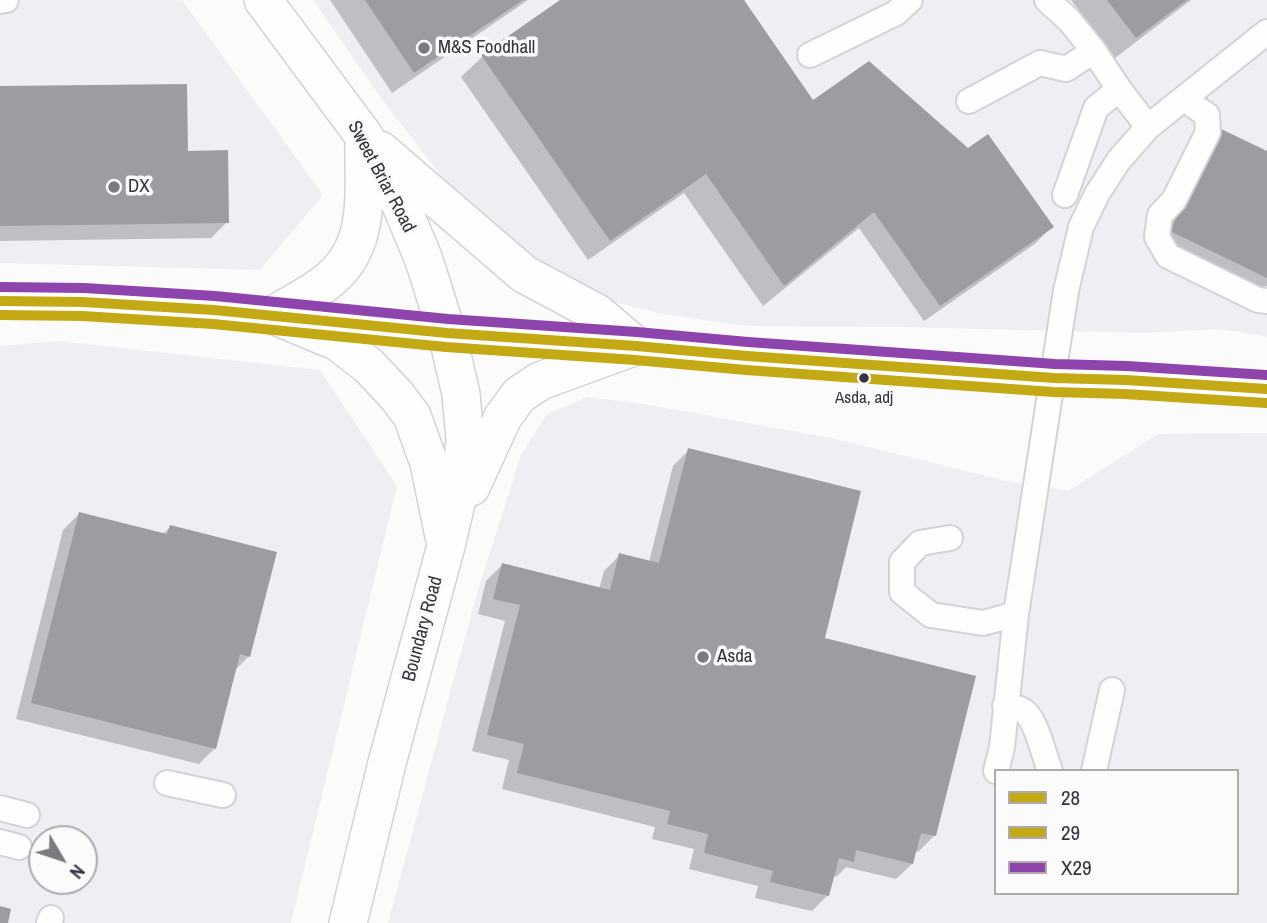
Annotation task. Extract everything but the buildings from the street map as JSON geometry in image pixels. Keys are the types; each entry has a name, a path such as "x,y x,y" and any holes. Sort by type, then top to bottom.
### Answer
{"highway":[{"name":"Sweet Briar Road","path":"263,0 364,136 424,260 447,334"},
{"path":"273,315 326,283 349,259 360,236 363,212 364,136"},
{"path":"364,136 524,274 597,313 636,346 540,381 519,395 503,417 446,546"},
{"path":"273,315 338,342 369,366 412,416 429,463 446,546"},
{"name":"Boundary Road","path":"348,923 461,482 465,440 460,383 447,334"}],"main road":[{"path":"0,302 83,302 273,315 447,334 1054,378 1267,389"}],"street":[{"path":"0,1 6,0"},
{"path":"810,55 896,13 910,0"},
{"path":"1047,0 1069,20 1094,51 1148,127"},
{"path":"996,769 1002,747 1016,614 1066,291 1081,227 1097,194 1119,160 1148,127 1267,32"},
{"path":"968,101 1040,62 1066,69 1094,51"},
{"path":"1065,195 1096,107 1119,89"},
{"path":"1184,99 1207,116 1208,132 1174,200 1160,215 1157,237 1168,256 1258,300 1267,301"},
{"path":"950,538 920,543 902,562 902,592 931,615 983,623 1016,614"},
{"path":"1094,769 1112,690"},
{"path":"1005,706 1021,709 1029,715 1048,769"},
{"path":"167,783 223,795"},
{"path":"0,808 27,815"}],"shaded area":[{"path":"0,0 182,0 323,195 260,270 0,263"},
{"path":"313,0 1267,0 1267,338 1218,329 1142,333 746,326 664,314 605,300 549,274 455,194 381,98"},
{"path":"59,341 320,370 397,486 291,923 0,923 0,346"},
{"path":"588,397 650,405 836,439 1007,481 1068,491 1158,434 1267,433 1267,923 388,923 477,593 521,455 547,414"}],"transit line":[{"name":"X29","path":"0,287 84,288 215,296 448,319 748,342 1055,364 1267,375"},
{"name":"28","path":"0,301 83,302 214,310 447,333 747,356 1054,378 1267,389"},
{"name":"29","path":"0,315 82,316 213,324 446,347 746,370 1053,392 1266,403"}],"place":[{"name":"M&S Foodhall","path":"424,48"},
{"name":"DX","path":"114,187"},
{"name":"Asda, adj","path":"864,378"},
{"name":"Asda","path":"703,657"}]}
